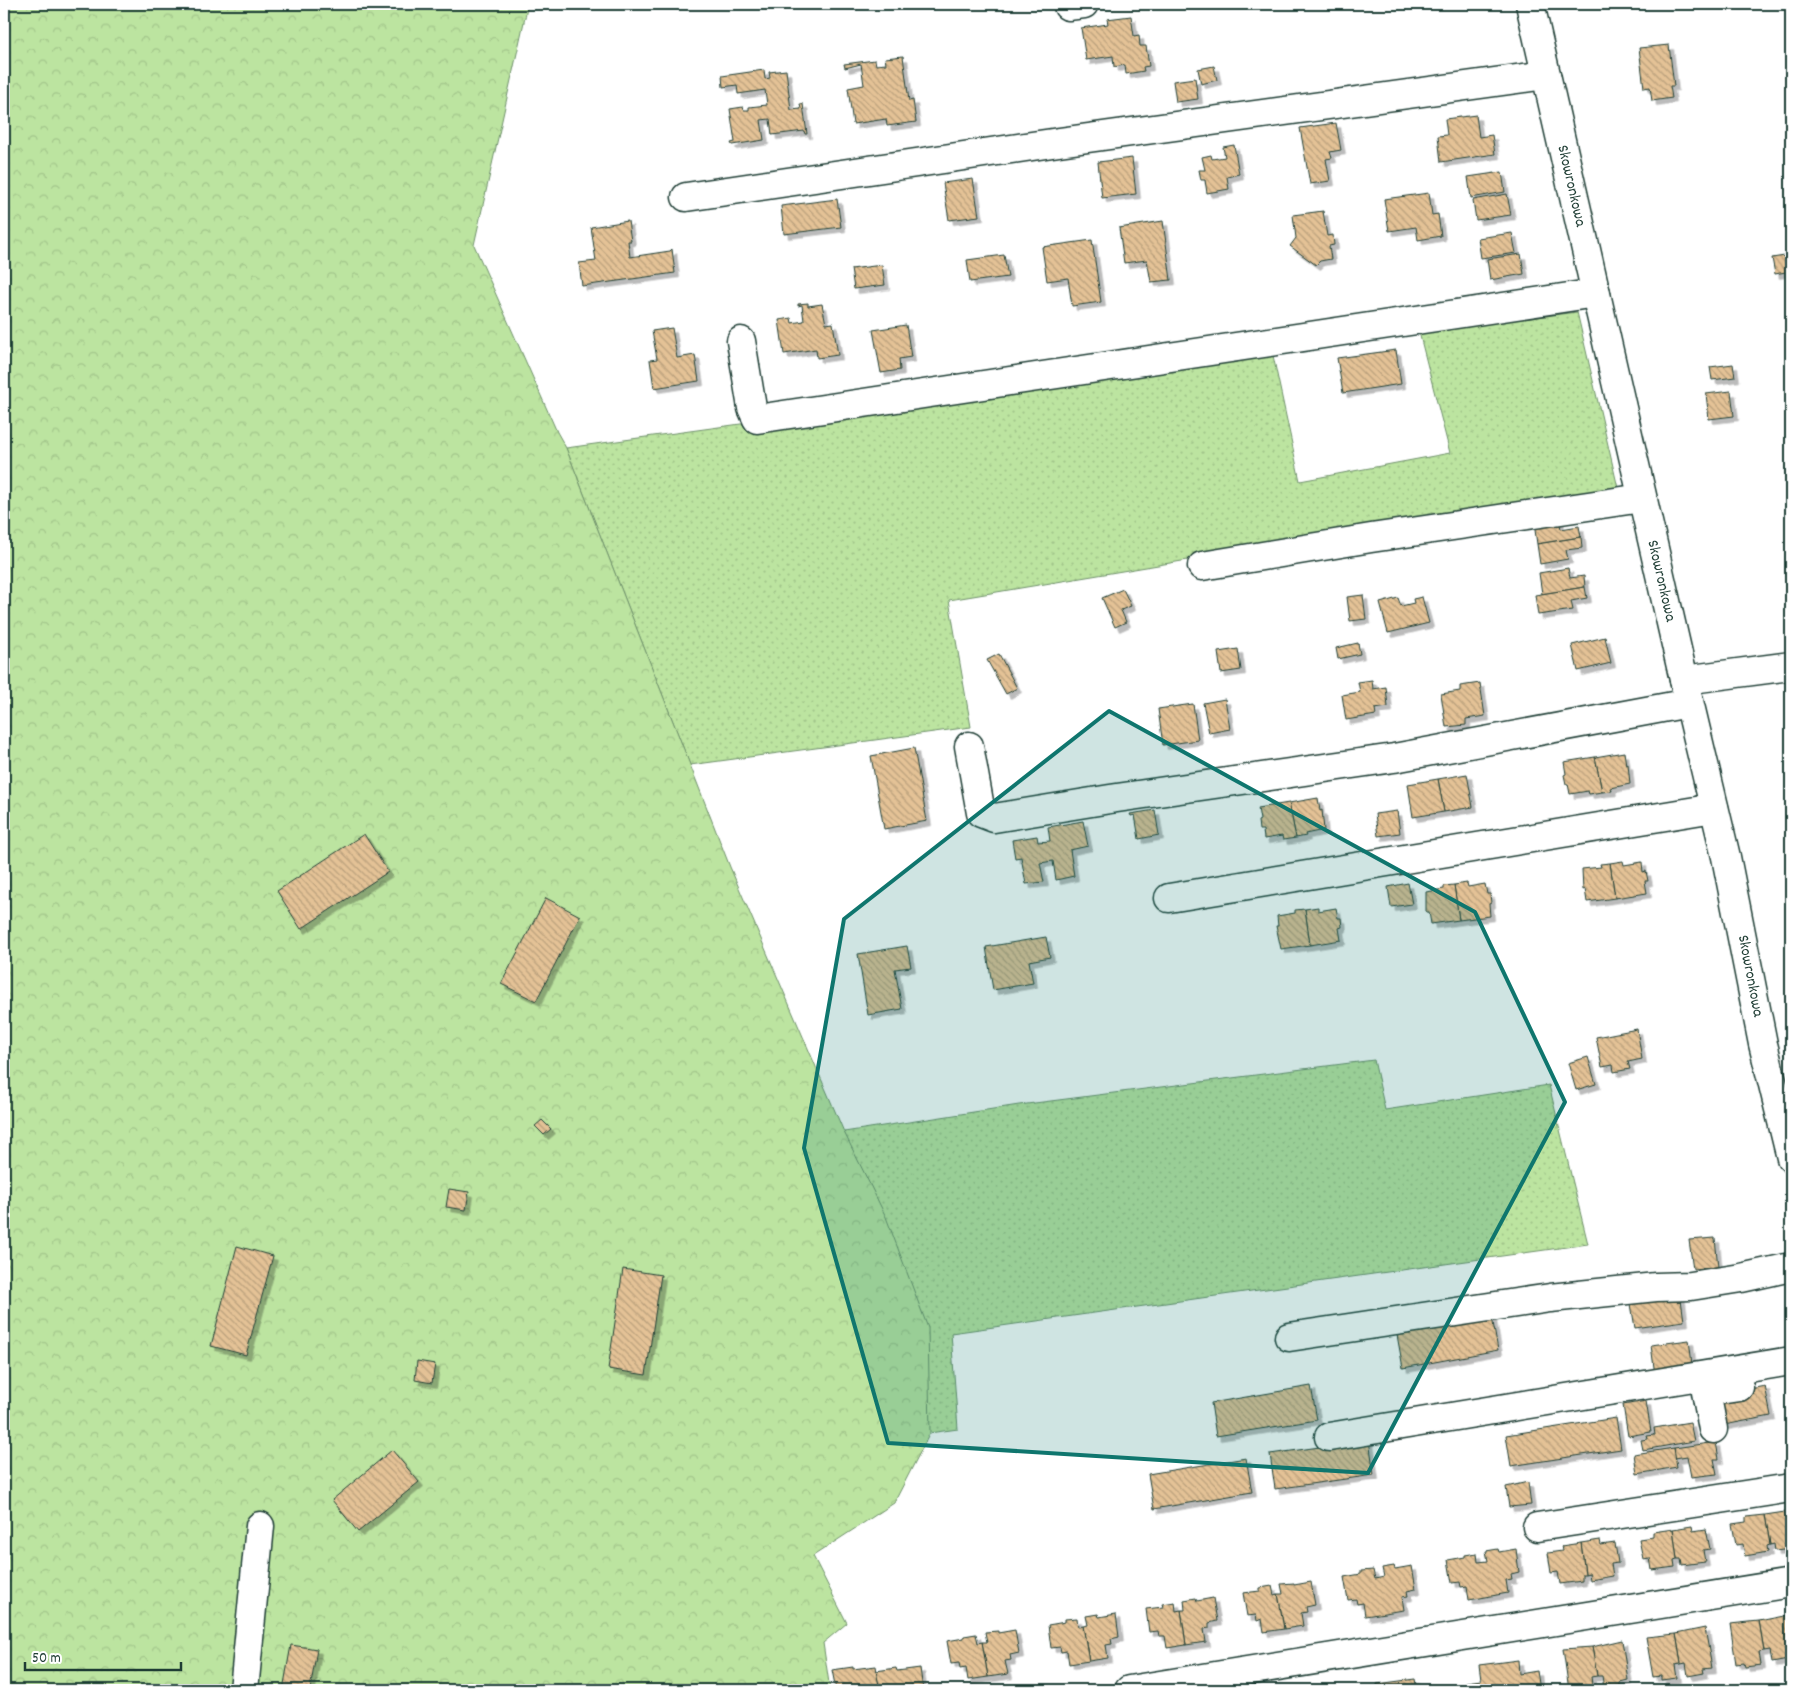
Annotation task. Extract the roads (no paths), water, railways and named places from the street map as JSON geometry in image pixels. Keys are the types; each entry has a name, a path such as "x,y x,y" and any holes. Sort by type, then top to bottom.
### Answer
{"street":[{"name":"Skowronkowa","path":"1530,4 1686,691 1726,857 1763,1044 1791,1158"},
{"path":"686,197 1059,142 1546,75"},
{"path":"741,341 752,408 757,419 1596,293"},
{"path":"1202,566 1371,538 1642,498"},
{"path":"969,746 981,813 994,818 1130,796 1394,758 1791,666"},
{"path":"1169,898 1714,808"},
{"path":"1289,1337 1550,1298 1656,1287 1691,1286 1791,1267"},
{"path":"1328,1437 1791,1361"},
{"path":"1714,1429 1706,1392 1791,1379"},
{"path":"1627,1503 1791,1473"},
{"path":"1537,1527 1791,1488"},
{"path":"244,1690 260,1526"},
{"path":"1129,1690 1791,1583"}]}
